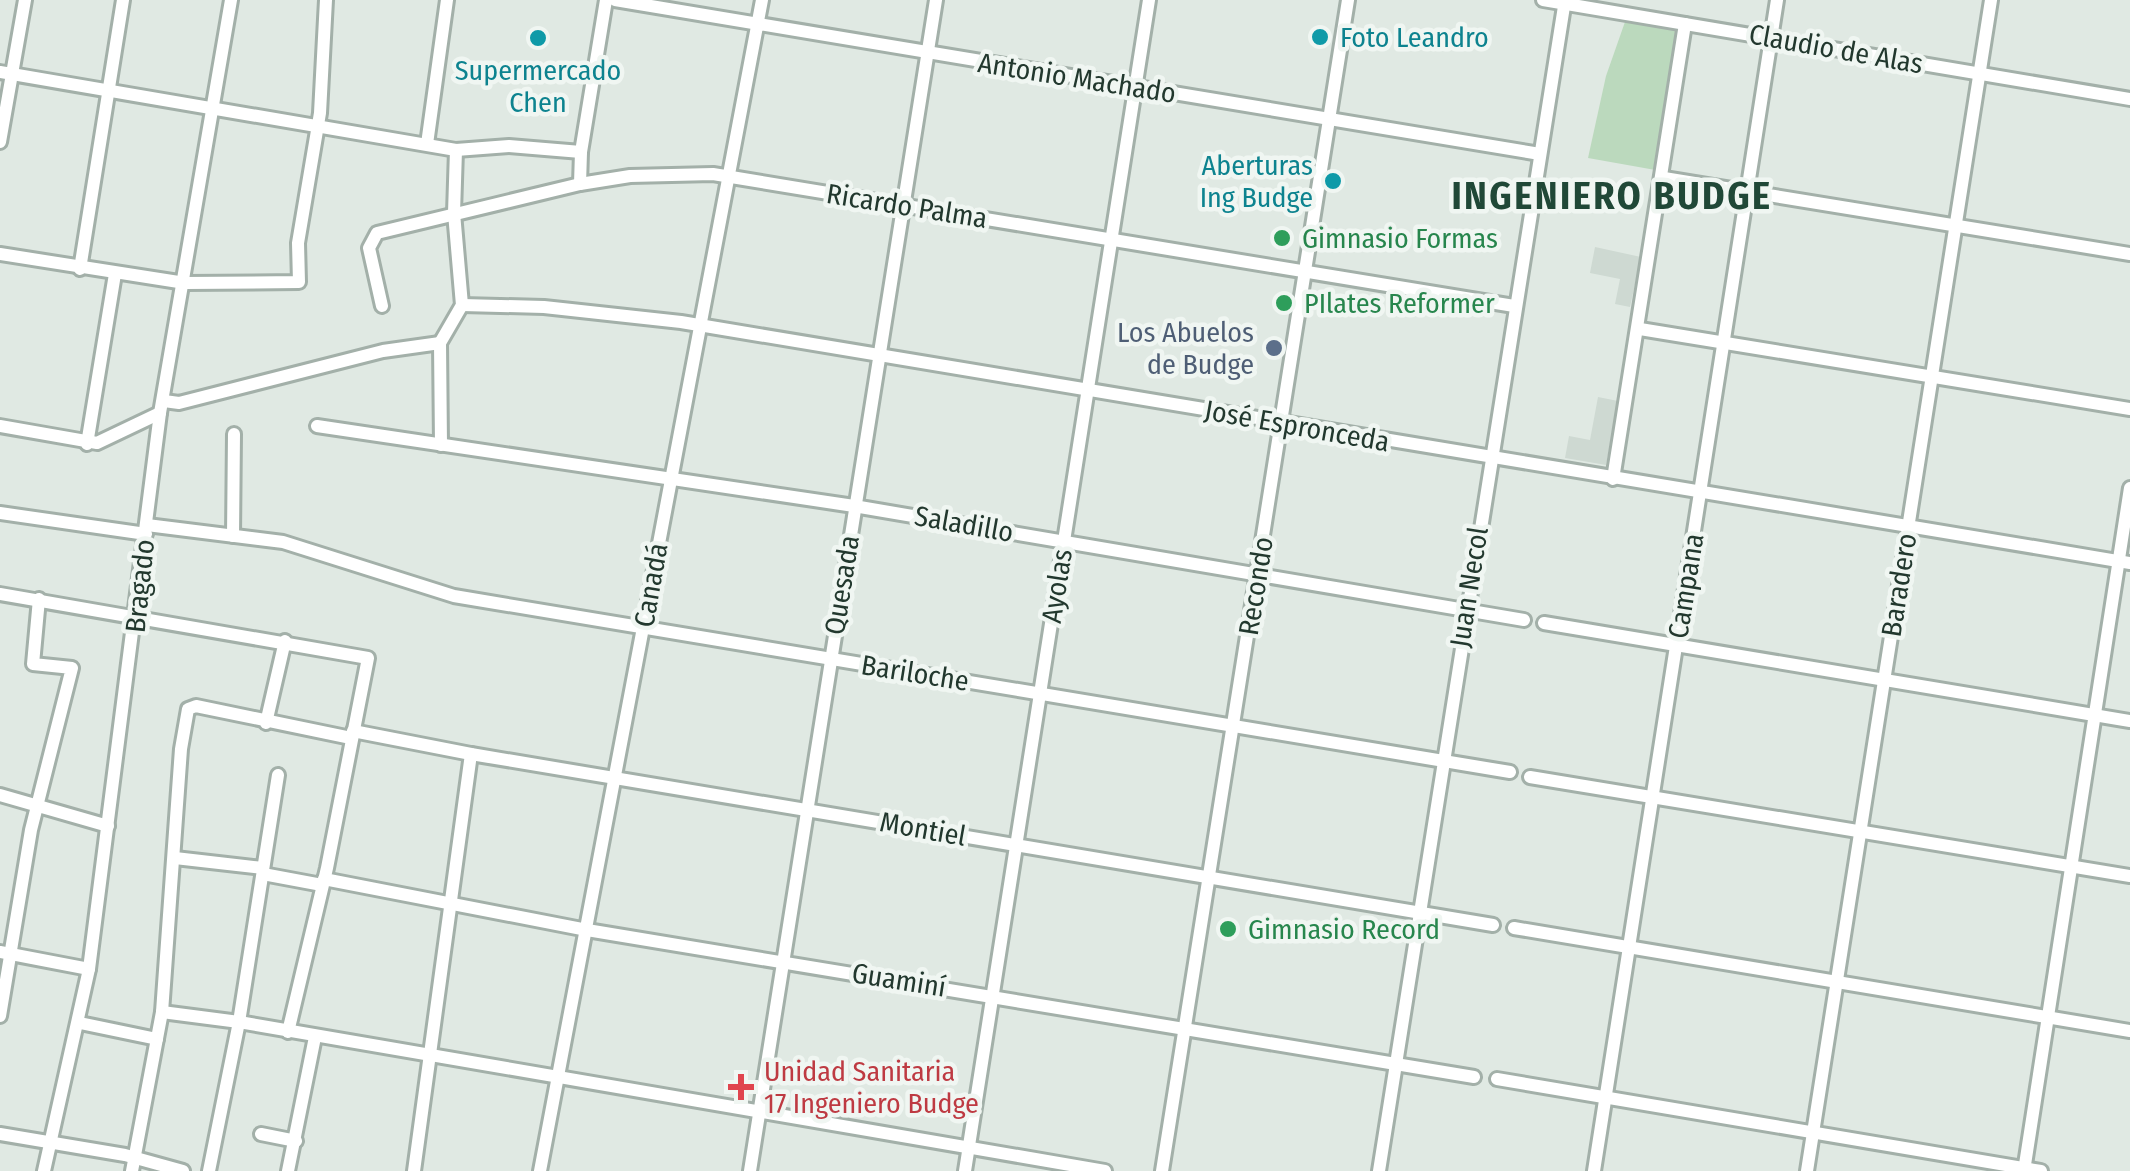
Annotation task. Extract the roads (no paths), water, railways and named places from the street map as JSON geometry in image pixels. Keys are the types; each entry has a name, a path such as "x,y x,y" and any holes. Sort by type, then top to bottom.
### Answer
{"street":[{"path":"0,142 6,73 26,0"},
{"path":"80,270 123,0"},
{"name":"Bragado","path":"44,1171 89,970 113,759 128,688 162,407 232,0"},
{"path":"0,254 185,284 299,282 298,243 318,129 326,0"},
{"path":"427,144 446,0"},
{"path":"580,184 581,152 606,0"},
{"name":"Antonio Machado","path":"616,0 1540,154"},
{"name":"Canadá","path":"540,1171 762,0"},
{"name":"Quesada","path":"750,1171 936,0"},
{"name":"Ayolas","path":"965,1171 1149,0"},
{"name":"Recondo","path":"1162,1171 1348,0"},
{"name":"Claudio de Alas","path":"1542,0 2130,99"},
{"name":"Campana","path":"1594,1171 1778,0"},
{"name":"Baradero","path":"1807,1171 1992,0"},
{"name":"Juan Necol","path":"1379,1171 1564,2"},
{"path":"1614,479 1685,24"},
{"path":"6,73 456,150 510,146 581,152"},
{"path":"440,445 440,342 462,305 454,213 456,150"},
{"name":"Ricardo Palma","path":"382,306 369,248 377,233 580,184 630,176 727,175 1514,306"},
{"path":"1664,178 2130,254"},
{"path":"87,444 114,274"},
{"name":"José Espronceda","path":"462,305 544,307 698,325 2124,562"},
{"path":"1640,328 2130,410"},
{"path":"0,426 87,444 106,440 162,407 383,352 440,342"},
{"name":"Saladillo","path":"317,426 670,476 1524,620"},
{"path":"234,434 234,536"},
{"path":"2024,1170 2124,562 2130,488"},
{"name":"Bariloche","path":"0,514 283,542 437,592 1510,772"},
{"path":"0,594 368,658 288,1032"},
{"path":"0,1016 5,953 72,668 33,664 39,599"},
{"path":"1544,623 2130,721"},
{"path":"266,722 285,642"},
{"name":"Montiel","path":"175,858 181,750 188,709 196,706 266,722 1494,925"},
{"path":"414,1171 471,754"},
{"path":"208,1171 239,1022 278,775"},
{"path":"1530,777 2130,876"},
{"path":"0,795 108,826"},
{"path":"133,1164 162,1012 175,858"},
{"name":"Guaminí","path":"175,858 1474,1077"},
{"path":"1514,928 2130,1032"},
{"path":"5,953 89,970"},
{"path":"162,1012 430,1054 557,1080 1105,1171"},
{"path":"80,1023 157,1039"},
{"path":"288,1171 315,1038"},
{"path":"1496,1080 2041,1171"},
{"path":"0,1134 182,1171"},
{"path":"261,1134 296,1141"}],"place":[{"name":"Foto Leandro","path":"1320,37"},
{"name":"Supermercado Chen","path":"538,38"},
{"name":"Aberturas Ing Budge","path":"1333,181"},
{"name":"Gimnasio Formas","path":"1282,238"},
{"name":"PIlates Reformer","path":"1284,303"},
{"name":"Los Abuelos de Budge","path":"1274,348"},
{"name":"Gimnasio Record","path":"1228,929"},
{"name":"Unidad Sanitaria 17 Ingeniero Budge","path":"741,1087"}],"district":[{"name":"INGENIERO BUDGE","path":"1612,196"}]}
